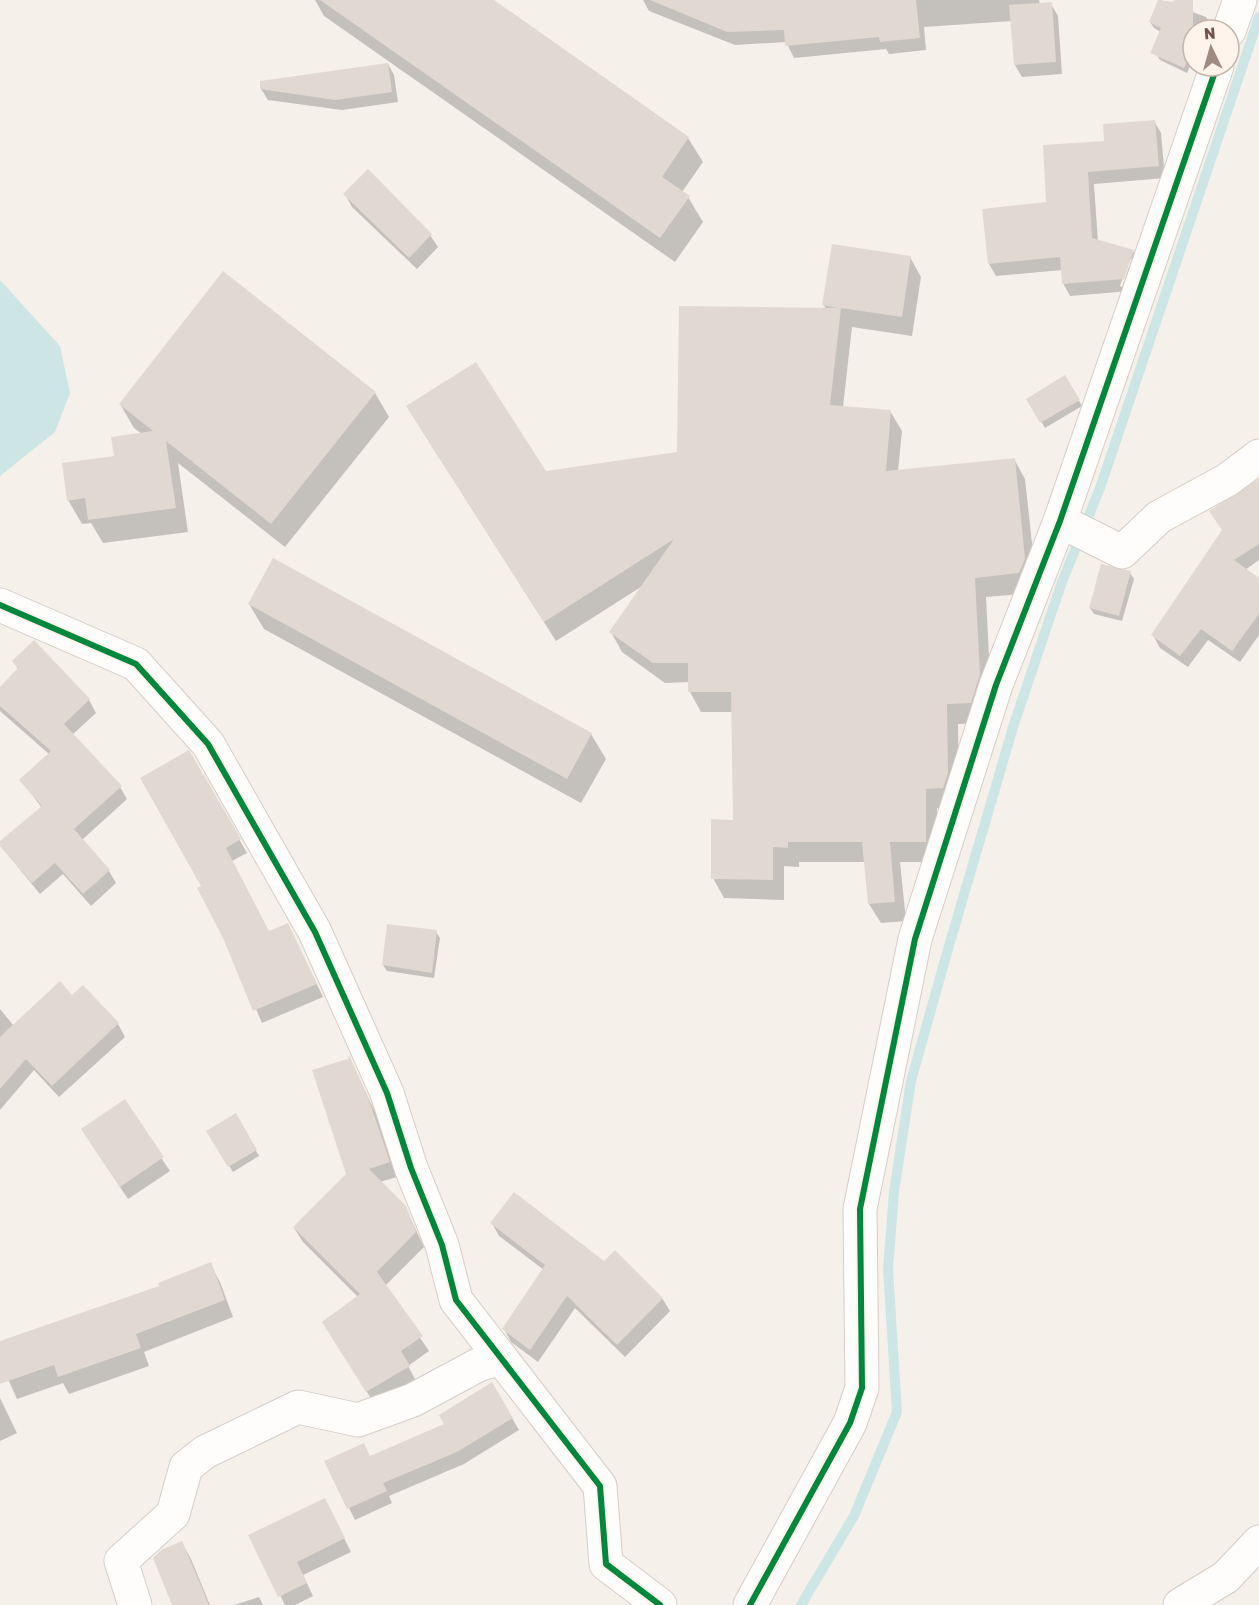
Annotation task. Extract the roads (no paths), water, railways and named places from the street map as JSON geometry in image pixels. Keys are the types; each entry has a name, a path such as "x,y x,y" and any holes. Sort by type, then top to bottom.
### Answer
{"street":[{"path":"1234,18 1240,0"},
{"path":"750,1605 850,1423 862,1388 860,1209 915,939 996,685 1060,520 1213,78"},
{"path":"1060,520 1122,552 1159,517 1227,480 1259,456"},
{"path":"0,605 136,664 208,744 315,932 387,1094 411,1168 442,1245 456,1300 600,1486 606,1564 660,1605"},
{"path":"135,1605 121,1561 173,1514 186,1467 205,1452 298,1407 358,1420 413,1400 478,1365 501,1359"},
{"path":"1180,1605 1226,1577 1259,1542"}],"water":[{"path":"0,280 60,346 70,393 55,432 0,476"}],"waterway":[{"path":"801,1605 854,1516 897,1412 888,1269 894,1192 911,1081 946,956 1014,724 1062,582 1100,488 1259,17"}]}
